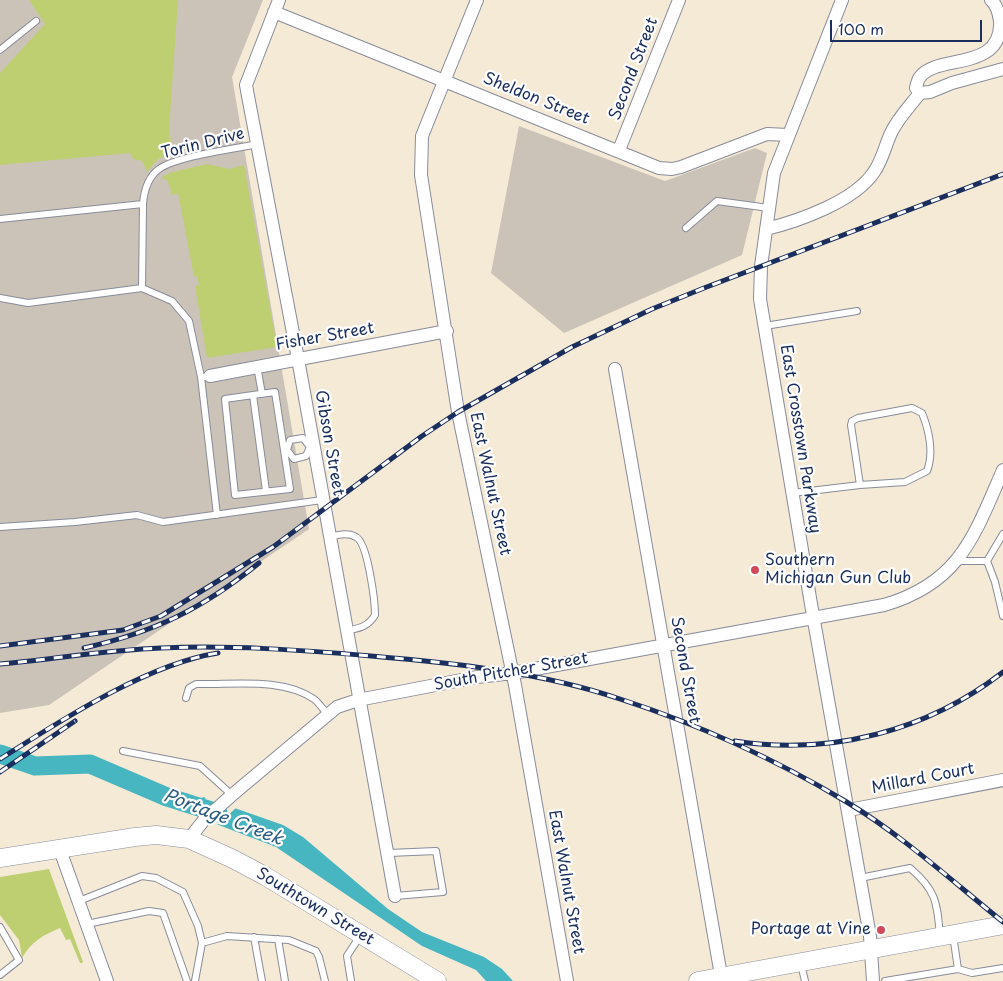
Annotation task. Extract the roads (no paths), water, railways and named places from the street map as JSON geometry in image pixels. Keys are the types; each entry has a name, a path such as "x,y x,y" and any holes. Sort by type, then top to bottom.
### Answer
{"main road":[{"path":"0,858 135,837 156,835 189,839"},
{"name":"Southtown Street","path":"189,839 265,876 437,981"},
{"path":"698,981 722,979 1003,925"}],"street":[{"name":"East Walnut Street","path":"477,0 422,136 420,161 458,412 513,673 567,981"},
{"name":"Second Street","path":"619,150 679,0"},
{"name":"East Crosstown Parkway","path":"842,0 774,173 760,286 813,618 849,810 872,950 873,981"},
{"path":"992,0 998,13 1002,30 996,46 988,52 961,62 927,70 919,77 916,88 920,92 930,92 1003,70"},
{"name":"Sheldon Street","path":"276,6 444,80 619,150 659,168 672,169 767,134 788,134"},
{"name":"Gibson Street","path":"276,6 246,85 298,359 358,700 389,854 395,896"},
{"path":"766,229 794,222 820,211 861,187 874,173 899,119 920,92"},
{"name":"Fisher Street","path":"206,377 447,330"},
{"name":"Second Street","path":"615,369 722,979"},
{"name":"South Pitcher Street","path":"189,839 204,820 227,799 337,707 358,700 477,677 513,673 886,604 920,592 942,576 957,561 970,543 1003,470"},
{"name":"Millard Court","path":"849,810 1003,780"},
{"path":"60,850 108,981"}],"lane":[{"path":"0,50 36,21"},
{"name":"Torin Drive","path":"142,288 144,192 152,176 165,165 258,144"},
{"path":"686,228 717,201 769,208"},
{"path":"0,219 143,204"},
{"path":"0,298 28,304 142,288 172,301 189,322 206,377 217,515"},
{"path":"765,326 857,311"},
{"path":"257,366 262,394"},
{"path":"275,392 286,450 290,489 235,495 225,400 253,395 275,392"},
{"path":"253,395 266,491"},
{"path":"793,494 860,485 905,482 927,471 931,460 927,425 922,413 912,408 858,418 852,421 852,434 860,485"},
{"path":"303,438 312,446 306,456 294,459 286,450 290,440 303,438"},
{"path":"0,527 137,515 163,522 322,500"},
{"path":"329,537 347,534 357,537 365,547 375,615 370,623 363,628 347,631"},
{"path":"987,561 1003,534"},
{"path":"957,561 987,561"},
{"path":"987,561 995,582 1003,616"},
{"path":"186,698 189,688 196,684 268,685 291,689 308,696 316,700 327,714"},
{"path":"123,751 200,766 227,799"},
{"path":"389,854 436,851 443,892 395,896"},
{"path":"860,878 910,868 933,892 958,968"},
{"path":"79,901 142,876 156,878 182,892 198,926 202,943 195,981"},
{"path":"87,924 149,911 163,913 187,981"},
{"path":"0,927 19,960 0,975"},
{"path":"352,981 347,956 361,934"},
{"path":"202,943 227,936 289,940 316,951 320,957 325,981"},
{"path":"254,937 262,981"},
{"path":"278,939 285,981"},
{"path":"800,963 805,981"},
{"path":"885,981 958,968 972,973 1003,968"}],"water":[{"path":"203,797 283,825 303,837 388,909 422,932 484,957 502,969 513,981 486,981 476,970 422,946 276,847 185,812"}],"waterway":[{"name":"Portage Creek","path":"0,754 35,766 90,764 167,797 218,813"}],"railway":[{"path":"0,646 123,630 161,616 273,547 422,436 458,412 572,347 652,309 704,288 1003,174"},
{"path":"84,648 110,642 177,617 218,593 259,563"},
{"path":"0,664 141,649 214,647 318,652 434,662 497,670 559,682 620,699 707,731 791,771 845,801 887,828 1003,922"},
{"path":"0,759 78,711 134,681 191,659 218,653"},
{"path":"735,741 771,745 807,745 842,741 876,734 910,724 943,710 974,693 1003,672"},
{"path":"0,772 75,721"}],"place":[{"name":"Southern Michigan Gun Club","path":"755,570"},
{"name":"Portage at Vine","path":"881,930"}]}
